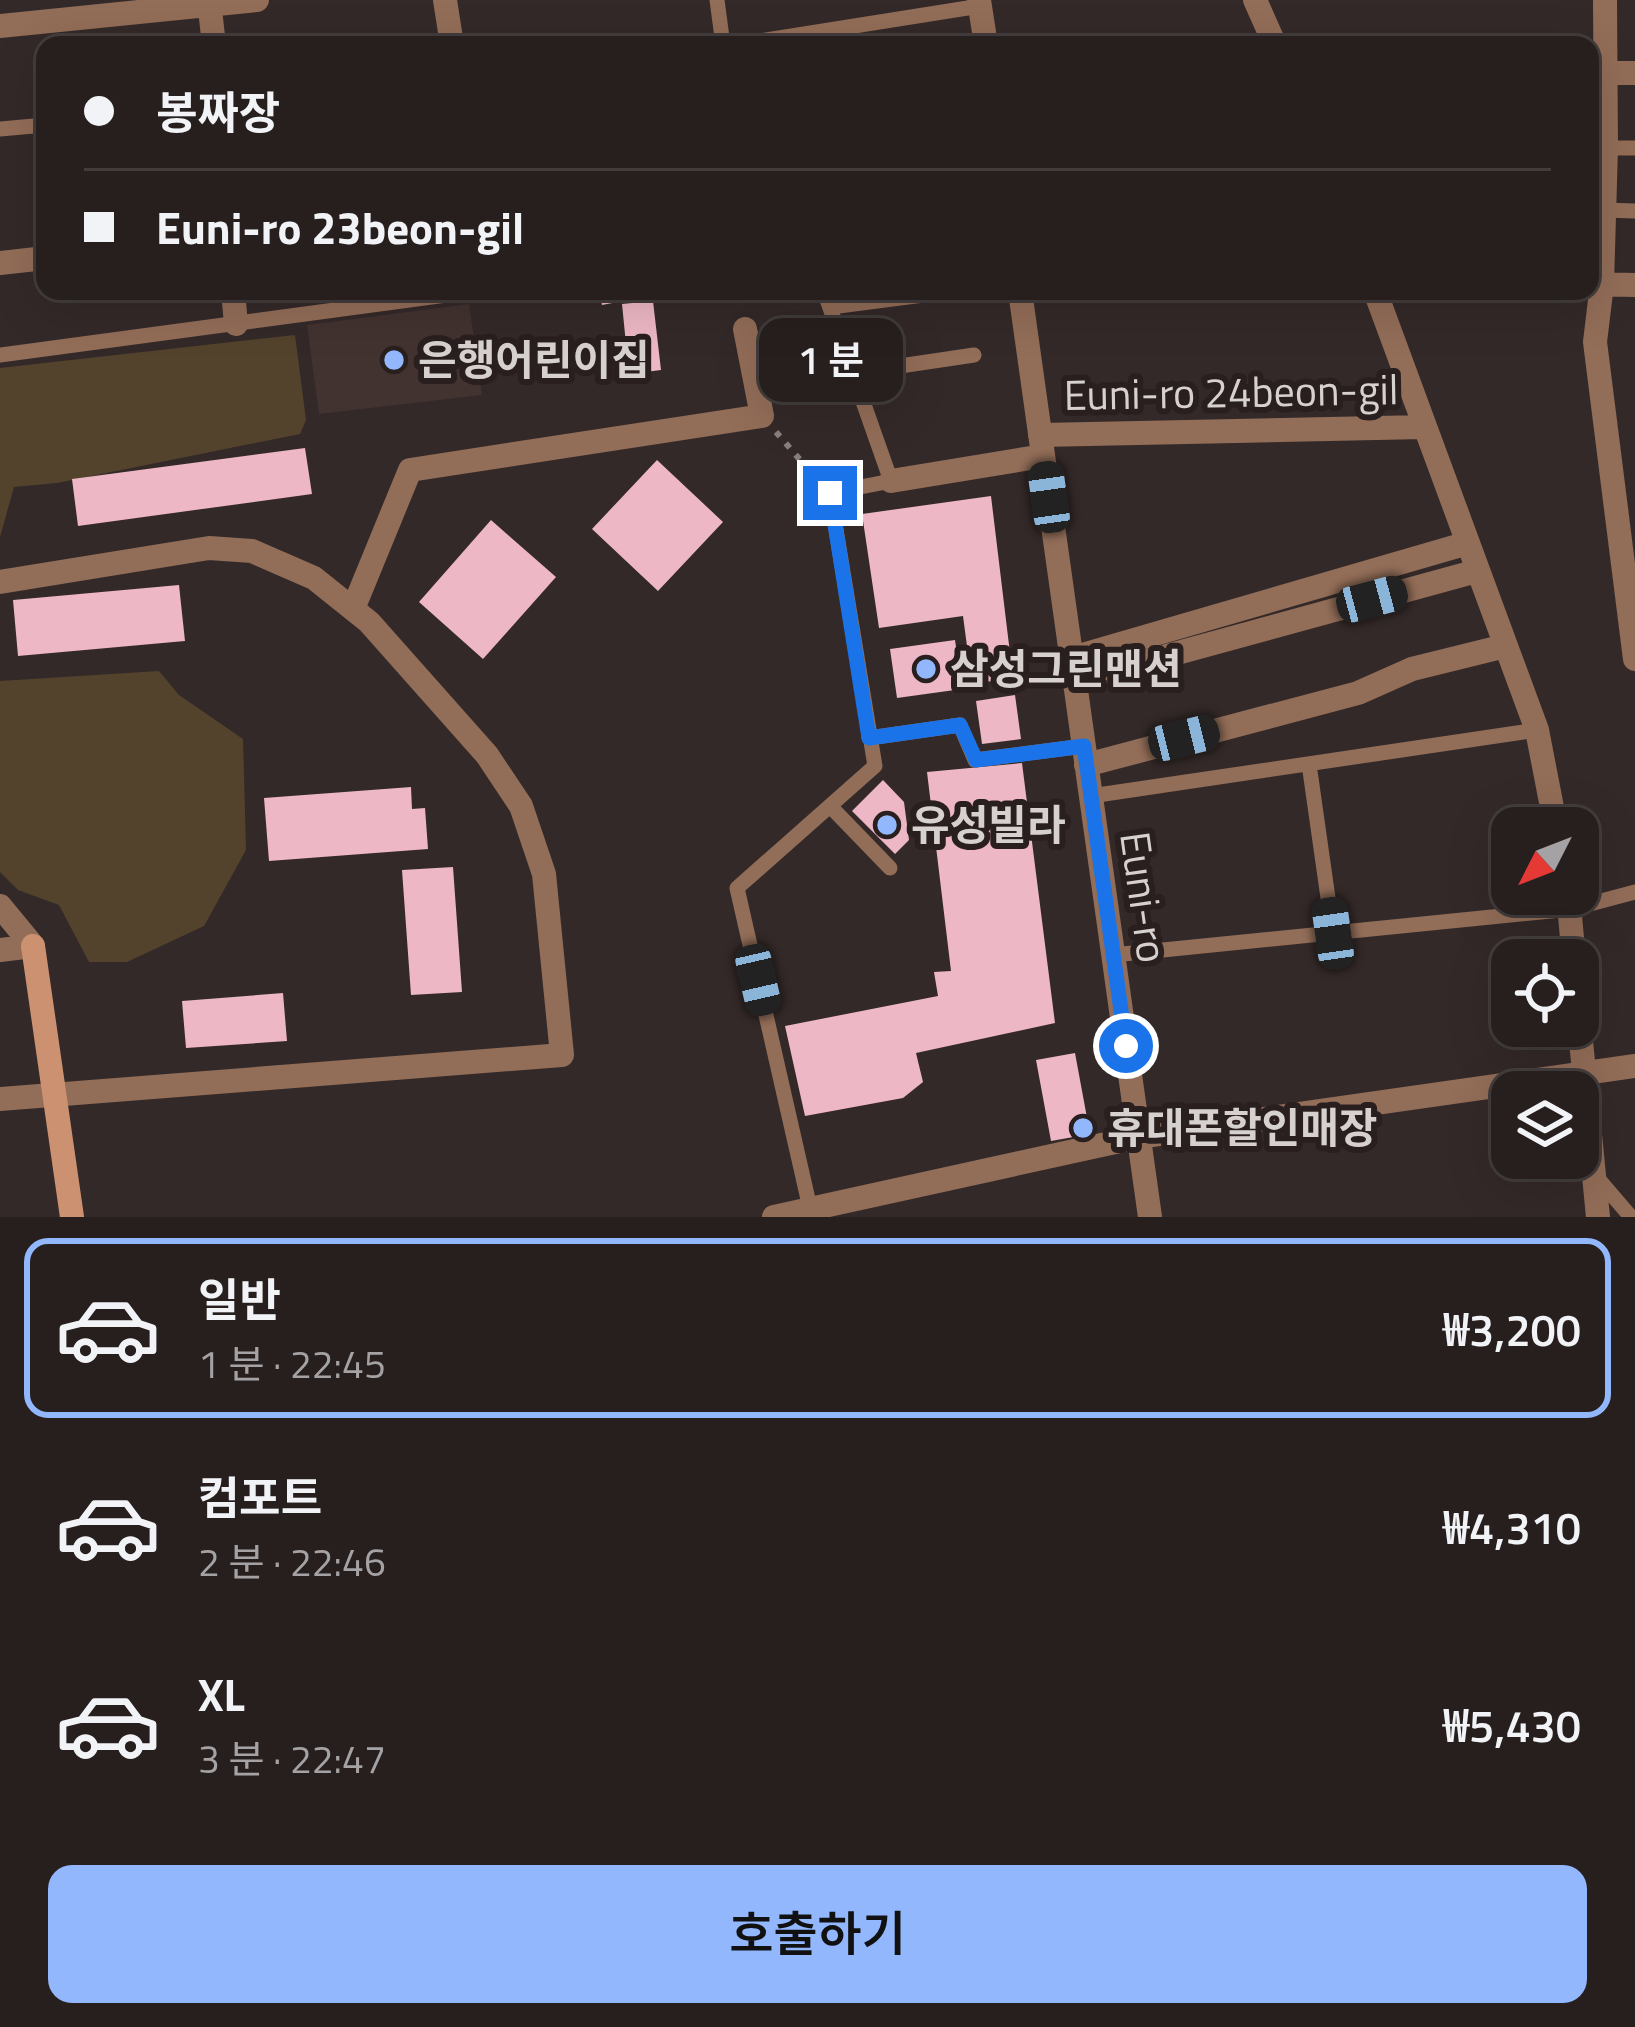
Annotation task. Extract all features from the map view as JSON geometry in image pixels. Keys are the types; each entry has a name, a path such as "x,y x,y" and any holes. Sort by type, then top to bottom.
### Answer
{"street":[{"path":"0,26 257,0"},
{"path":"445,0 451,36"},
{"path":"1255,0 1271,36"},
{"path":"1599,55 1605,0"},
{"path":"209,3 213,36"},
{"path":"980,3 985,36"},
{"path":"1599,73 1635,73"},
{"path":"1599,90 1606,148 1599,256"},
{"path":"0,263 36,259"},
{"path":"1599,284 1635,285"},
{"path":"234,300 236,324"},
{"name":"Euni-ro","path":"1021,300 1150,1217"},
{"path":"1378,300 1537,730 1552,807"},
{"path":"1596,300 1595,342 1629,572 1635,659"},
{"path":"353,609 410,470 762,416 745,329"},
{"name":"Euni-ro 24beon-gil","path":"892,481 1042,446 1424,427"},
{"path":"1073,670 1468,543"},
{"path":"0,582 209,548 252,551 314,578 369,622 488,755 521,806 544,874 562,1055 54,1092 0,1100"},
{"path":"1073,670 1478,571"},
{"path":"1085,756 1358,693 1412,669 1505,646"},
{"path":"0,907 33,946 72,1217"},
{"path":"0,950 33,946"},
{"path":"1580,1047 1582,1071 1635,1066"},
{"path":"774,1217 1138,1137 1491,1085"},
{"path":"1593,1179 1598,1217"}],"lane":[{"path":"717,0 722,36"},
{"path":"788,36 980,3"},
{"path":"0,128 36,126"},
{"path":"1606,148 1635,148"},
{"path":"1604,210 1635,211"},
{"path":"0,355 411,300"},
{"path":"809,1208 737,888 875,766 830,493 892,481 828,300"},
{"path":"853,373 974,355"},
{"path":"869,738 960,725 976,760 1085,756"},
{"path":"1090,796 1537,730"},
{"path":"1309,764 1333,933"},
{"path":"830,806 890,868"},
{"path":"1599,897 1635,892"},
{"path":"1113,955 1491,912"},
{"path":"1598,1179 1631,1217"}],"path":[{"path":"762,416 830,493"}],"shaded area":[{"name":"은행어린이집","path":"469,304 482,395 319,414 307,325"},
{"path":"295,335 306,420 300,434 57,483 14,487 0,537 0,368"},
{"path":"159,671 179,695 243,739 246,850 204,926 127,962 89,962 59,905 18,890 0,872 0,681"}],"building":[{"path":"653,301 661,370 629,374 622,304"},
{"path":"305,448 312,494 78,526 72,479"},
{"path":"657,460 723,522 658,591 592,529"},
{"path":"991,496 1013,678 972,684 963,616 879,628 862,514"},
{"path":"491,520 556,577 483,659 419,602"},
{"path":"179,585 185,641 18,656 13,600"},
{"name":"삼성그린맨션","path":"955,640 962,689 897,698 890,649"},
{"path":"1015,695 1021,739 982,744 976,701"},
{"path":"1022,763 1055,1023 916,1053 923,1082 903,1098 805,1116 785,1026 938,996 934,972 951,971 927,772"},
{"name":"유성빌라","path":"883,780 904,802 909,840 895,854 852,811"},
{"path":"411,787 412,809 425,808 428,849 269,861 264,798"},
{"path":"453,867 462,992 411,995 402,870"},
{"path":"283,993 287,1041 186,1048 182,1001"},
{"path":"1075,1053 1090,1134 1051,1141 1036,1060"}],"place":[{"name":"은행어린이집","path":"394,360"},
{"name":"삼성그린맨션","path":"926,669"},
{"name":"유성빌라","path":"887,825"},
{"name":"휴대폰할인매장","path":"1083,1128"}],"route":[{"path":"830,493 869,738 960,725 976,760 1084,746 1126,1046"}]}
